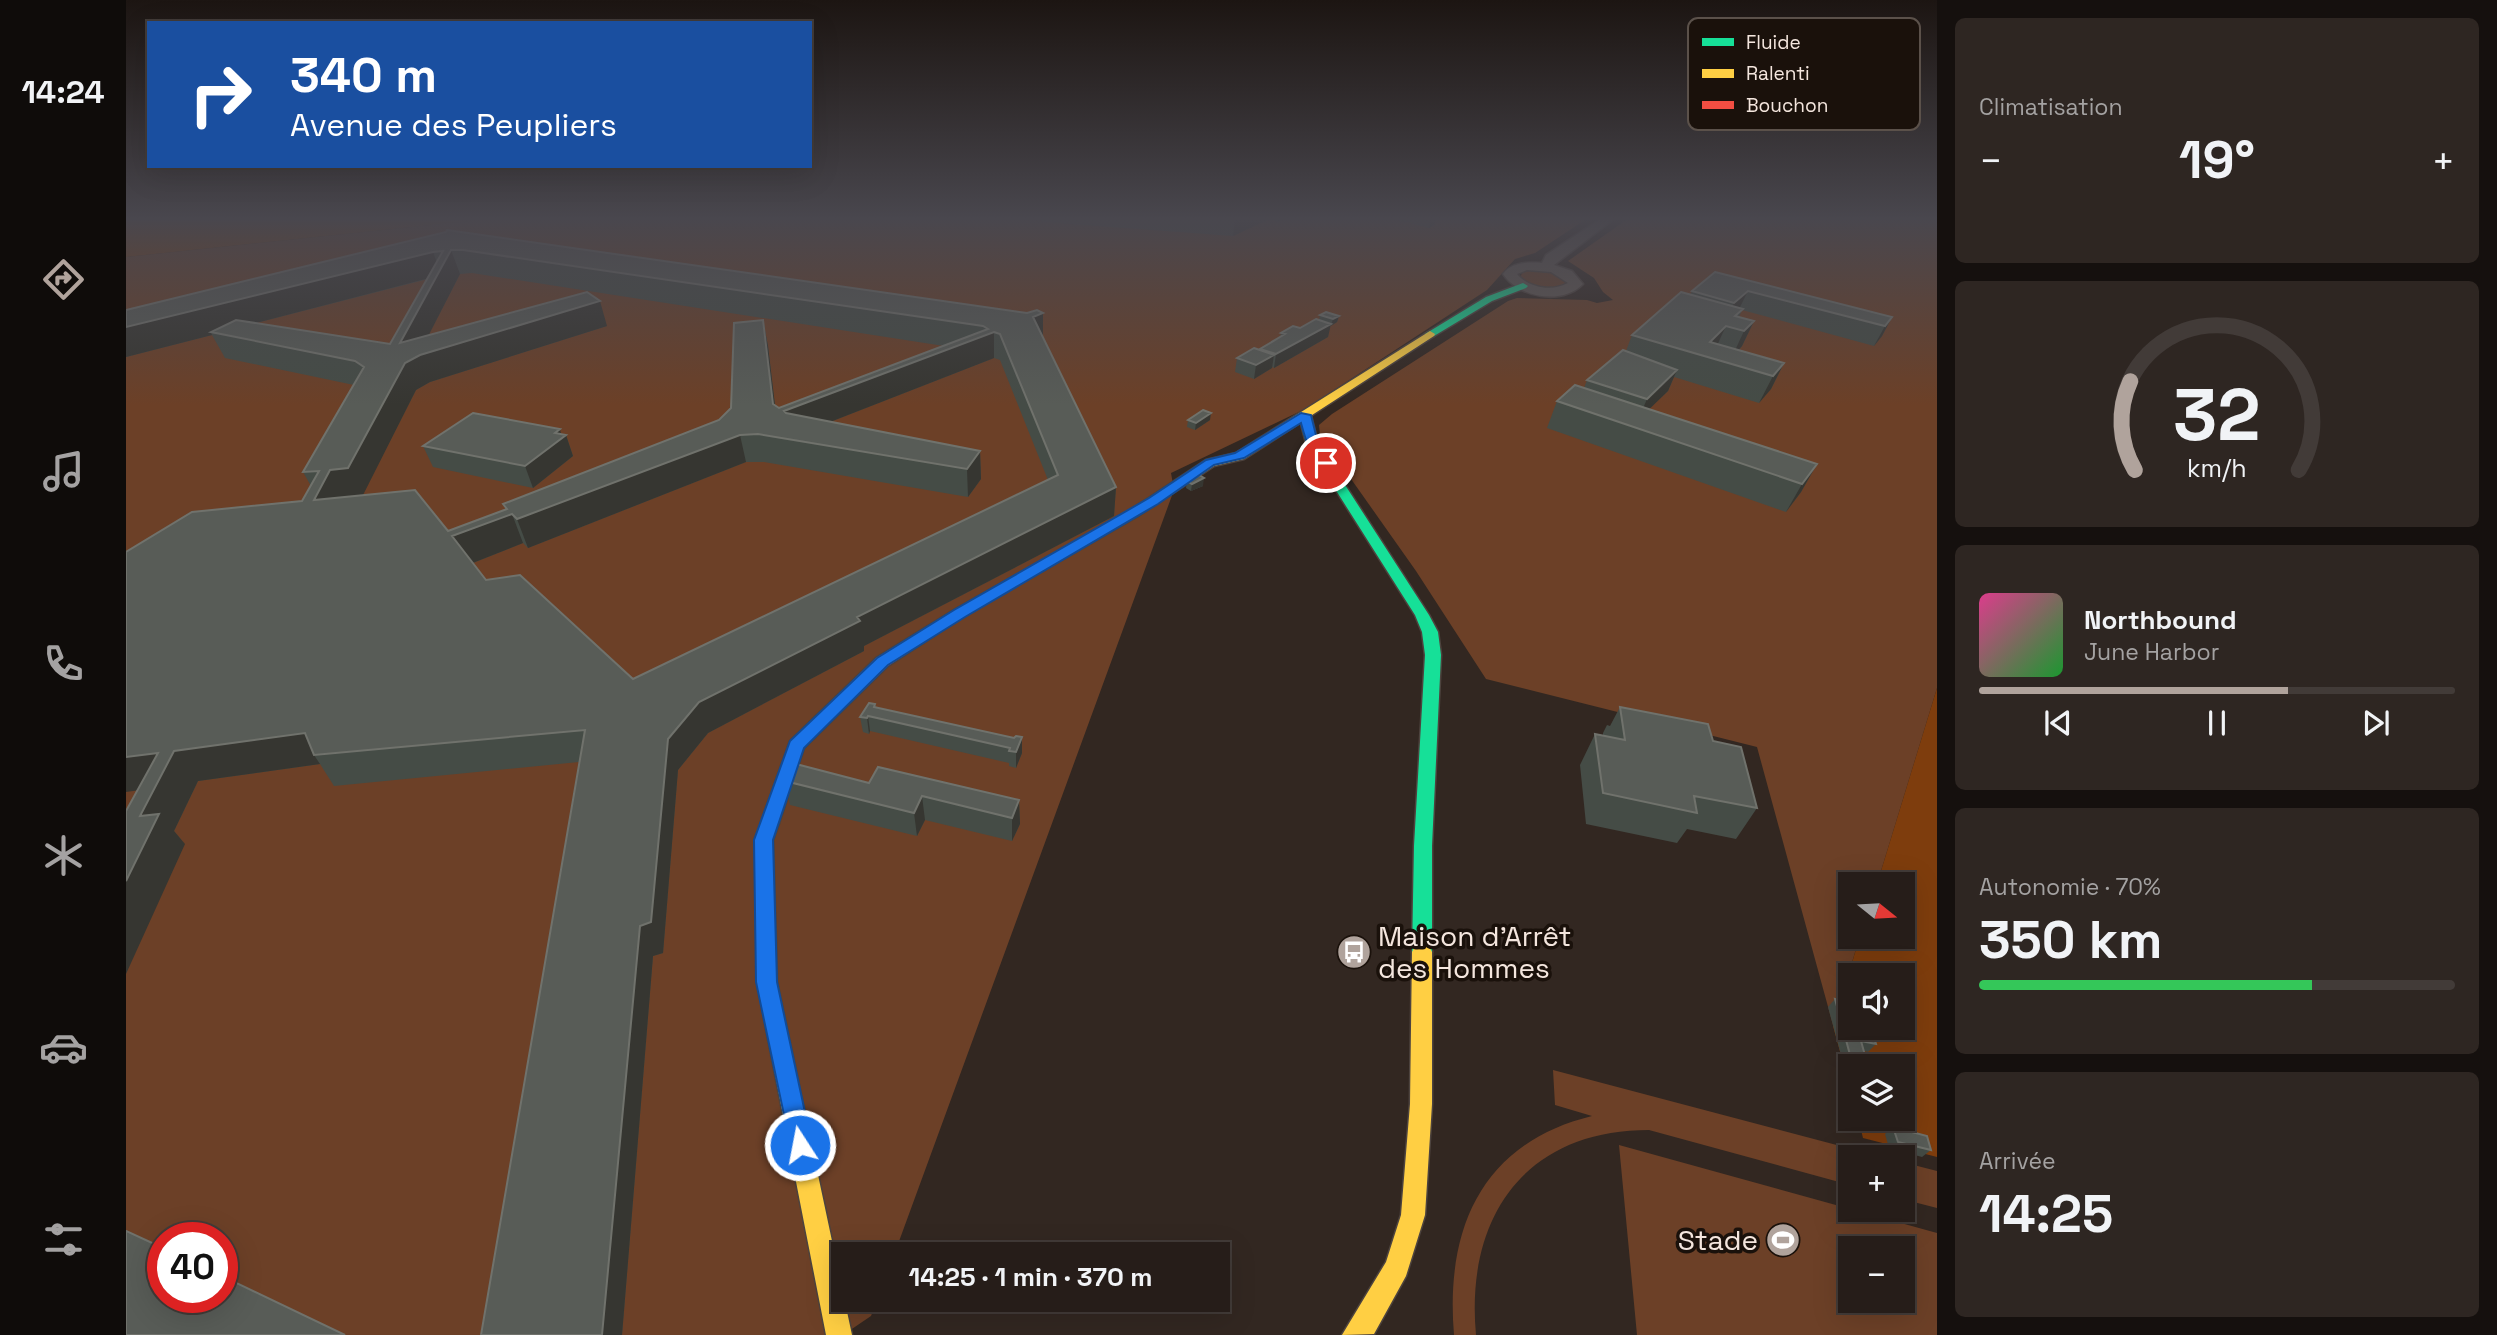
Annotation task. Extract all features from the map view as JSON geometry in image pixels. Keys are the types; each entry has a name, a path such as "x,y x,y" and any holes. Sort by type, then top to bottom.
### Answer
{"street":[{"path":"1515,280 1524,286 1558,291 1567,290 1576,284 1572,280"},
{"path":"839,1335 767,982 764,840 796,745 882,662 960,613 1154,501 1210,463 1240,456 1457,317 1489,299 1524,286"},
{"path":"1305,415 1312,443 1351,500 1422,615 1430,632 1433,655 1423,846 1421,1104 1414,1204 1396,1267 1365,1325 1355,1335"}],"shaded area":[{"path":"126,280 1496,280 1487,290 1305,409 1171,473 1174,490 899,1242 831,1242 831,1312 872,1312 871,1316 843,1335 126,1335"},
{"path":"1523,280 1568,281 1567,284 1555,287"},
{"path":"1595,280 1937,280 1937,688 1881,872 1838,872 1838,949 1856,949 1852,963 1838,963 1838,1009 1833,1025 1757,747 1486,679 1416,571 1320,435 1319,425 1332,414 1508,301 1517,298 1587,300 1597,303 1613,300 1603,292"},
{"path":"1937,688 1937,1157 1915,1151 1915,1145 1890,1145 1863,1138 1861,1131 1915,1131 1915,1054 1841,1054 1833,1026 1838,1009 1838,1040 1915,1040 1915,963 1852,963 1856,949 1915,949 1915,872 1881,872"},
{"path":"1553,1070 1838,1145 1838,1182 1649,1130 1606,1134 1568,1145 1537,1164 1512,1188 1493,1218 1481,1253 1475,1292 1476,1335 1454,1335 1456,1259 1465,1226 1478,1196 1498,1169 1523,1147 1554,1129 1592,1116 1555,1105"},
{"name":"Stade","path":"1619,1145 1838,1206 1838,1222 1897,1222 1937,1233 1937,1335 1637,1335"},
{"path":"1915,1165 1937,1171 1937,1208 1915,1202"}],"building":[{"path":"248,280 317,280 126,327 126,310"},
{"path":"426,280 434,280 400,343 587,292 600,301 420,355 405,363 348,468 330,470 314,500 415,490 448,531 507,509 503,504 719,420 731,408 734,323 763,320 773,404 779,408 988,329 983,326 670,280 798,280 1027,313 1037,310 1043,313 1033,317 1116,487 857,617 860,621 699,702 668,739 651,922 640,926 602,1335 481,1335 585,730 314,755 305,733 174,751 140,816 159,814 126,881 126,811 158,753 126,757 126,552 192,512 302,501 319,471 303,472 364,367 355,361 211,332 236,320 390,344","holes":["994,332 1000,334 1058,475 633,679 520,575 486,580 452,536 512,514 517,519 740,435 758,434 967,469 980,451 784,411"]},
{"path":"1705,280 1748,280 1892,317 1885,326 1748,291 1734,303 1692,291"},
{"path":"1681,292 1743,309 1735,316 1754,321 1744,331 1726,326 1710,342 1784,363 1773,376 1632,335"},
{"path":"1326,312 1339,316 1333,319 1320,315"},
{"path":"1316,319 1331,324 1276,354 1260,349 1293,326 1300,328"},
{"path":"1254,348 1274,355 1256,365 1237,358"},
{"path":"1623,350 1677,370 1647,399 1587,380"},
{"path":"1575,385 1817,464 1802,484 1557,401"},
{"path":"1203,410 1211,413 1196,423 1188,420"},
{"path":"473,413 560,429 555,433 566,435 525,466 423,446"},
{"path":"1199,475 1204,478 1192,484 1187,481"},
{"path":"869,703 875,704 874,707 1014,738 1022,737 1016,752 1009,751 1010,748 868,716 860,717"},
{"path":"1620,707 1708,724 1713,741 1741,747 1757,808 1694,796 1697,813 1603,793 1595,734 1625,740"},
{"path":"796,764 869,783 878,767 1019,800 1012,818 922,796 914,813 785,781"},
{"path":"1846,1040 1875,1040 1876,1044 1861,1041 1865,1054 1850,1054"},
{"path":"1894,1131 1908,1131 1927,1136 1931,1150 1915,1145 1898,1142"},
{"path":"126,1231 147,1241 147,1313 238,1313 238,1284 345,1335 126,1335"}],"traffic: fast":[{"path":"1430,334 1489,299 1523,286"},
{"path":"1305,416 1312,443 1422,615 1430,632 1433,655 1423,846 1422,952"}],"traffic: slow":[{"path":"1133,513 1210,463 1240,456 1430,334"},
{"path":"770,823 764,840 767,982 839,1335"},
{"path":"1355,1335 1365,1325 1397,1267 1413,1215 1421,1104 1422,952"}],"traffic: jam":[{"path":"770,823 796,745 882,662 959,613 1133,513"}],"place":[{"name":"Maison d'Arrêt des Hommes","path":"1354,952"},
{"name":"Stade","path":"1783,1240"}],"route":[{"path":"800,1145 767,982 764,840 796,745 882,662 960,613 1154,501 1210,463 1240,456 1305,415 1312,443 1326,463"}]}
